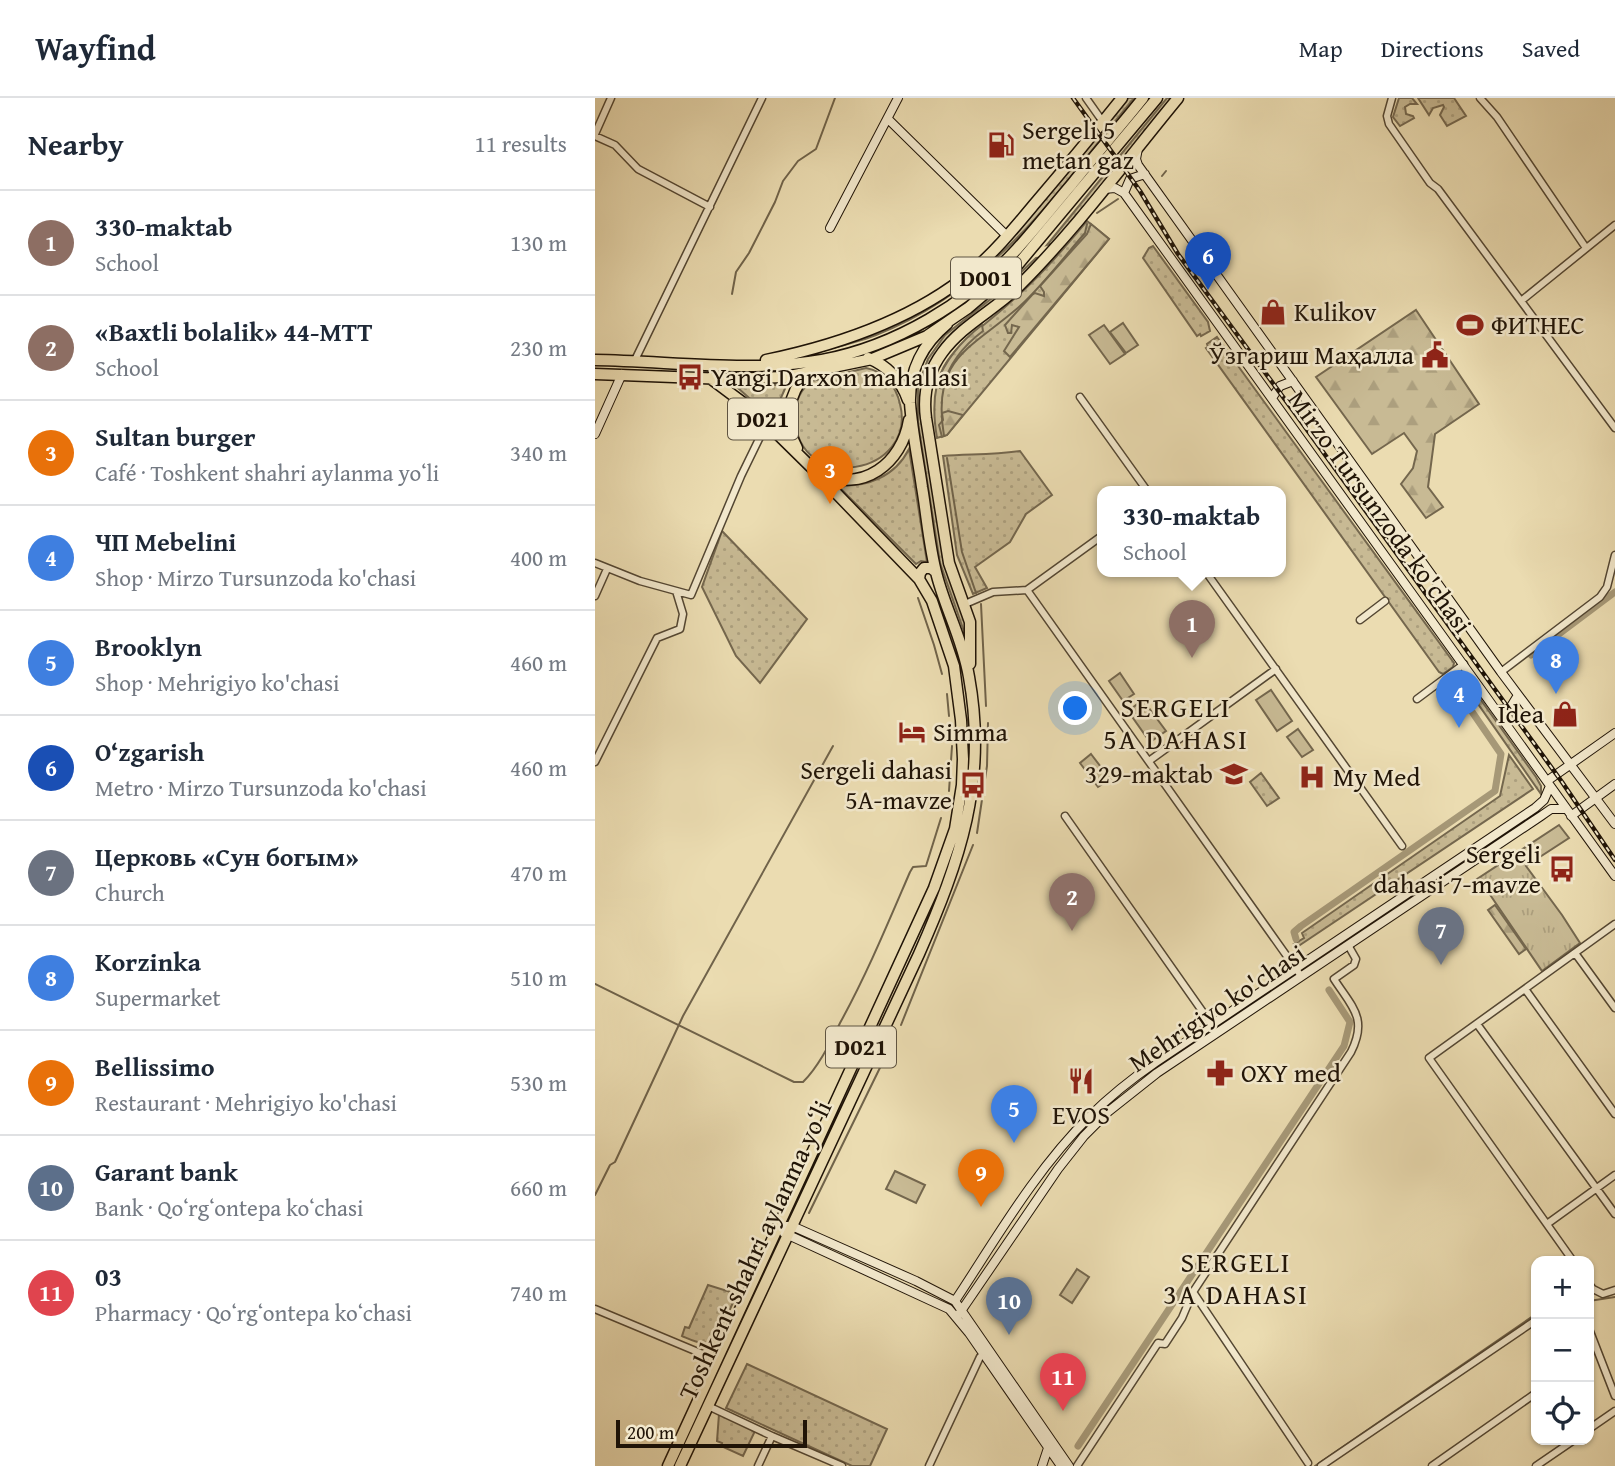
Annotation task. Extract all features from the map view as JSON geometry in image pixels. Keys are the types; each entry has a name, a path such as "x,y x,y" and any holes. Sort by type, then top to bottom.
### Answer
{"highway":[{"path":"725,366 768,360 854,335 921,306 960,281 1007,236 1122,98"},
{"name":"D001","path":"595,360 725,366 770,365 822,360 852,352 904,332 957,301 1018,248 1143,98"},
{"name":"D001","path":"595,373 759,379 805,374 872,359 919,339 947,324 991,290 1027,255 1157,98"},
{"path":"969,677 971,628 947,555 925,414 927,383 939,358 951,342 1017,288 1057,246 1178,98"},
{"path":"1027,255 1057,246"},
{"name":"Toshkent shahri aylanma yoʻli","path":"680,1466 919,954 953,872 970,807 975,758 969,677 960,641 936,572 911,409 911,385 917,362 931,339 947,324"},
{"name":"Toshkent shahri aylanma yoʻli","path":"822,360 805,374 793,394 789,422 795,444 810,466 823,475 839,479 856,478 881,469 896,455 903,444 911,409 899,380 872,359 852,352"},
{"name":"Toshkent shahri aylanma yoʻli","path":"668,1466 907,948 949,847 963,772 961,720 954,666 932,601 919,579 754,411 710,378"},
{"path":"919,579 924,568 936,572"},
{"path":"907,948 911,954 919,954"},
{"path":"874,1018 881,1017 886,1024"}],"main road":[{"path":"830,228 898,98"},
{"path":"888,119 1007,236"},
{"name":"Mirzo Tursunzoda ko'chasi","path":"1141,142 1136,159 1145,174 1501,672 1615,824"},
{"path":"1102,191 1115,188 1124,193 1131,179 1145,174"},
{"name":"Mirzo Tursunzoda ko'chasi","path":"1124,193 1615,876"},
{"path":"595,434 622,374"},
{"path":"1272,397 1280,386 1293,381"},
{"path":"1497,710 1510,708 1518,695"},
{"name":"Mehrigiyo ko'chasi","path":"955,1301 1044,1170 1078,1129 1133,1079 1535,808 1544,800 1548,783 1615,733"},
{"name":"Mehrigiyo ko'chasi","path":"960,1313 1058,1168 1096,1123 1157,1073 1546,812 1555,808 1569,813 1615,784"},
{"path":"778,1226 916,1281 955,1301 983,1353 1051,1446 1069,1466"},
{"path":"790,1231 960,1313 1051,1446 1061,1466"},
{"path":"1042,1466 1051,1446"}],"street":[{"path":"611,98 595,135 615,145 638,169 710,207"},
{"path":"635,360 762,98"},
{"path":"1086,98 1103,121"},
{"path":"1392,98 1387,116 1389,124 1430,183 1438,189 1615,428"},
{"path":"1480,98 1497,117 1586,248"},
{"path":"1521,301 1615,225"},
{"path":"1080,397 1145,486"},
{"path":"595,563 640,581 691,594 741,475 761,437 770,427"},
{"path":"965,604 993,592 1027,590 1097,539"},
{"path":"1501,672 1600,597 1606,590 1615,555"},
{"path":"595,596 607,569"},
{"path":"1210,577 1402,846"},
{"path":"1027,590 1301,976"},
{"path":"595,762 657,638 680,629 683,614 676,591"},
{"path":"1360,620 1385,601"},
{"path":"1417,698 1464,664"},
{"path":"1149,761 1276,669"},
{"path":"1065,816 1212,1025"},
{"path":"1569,1256 1429,1058 1615,924"},
{"path":"1077,1466 1158,1343 1165,1344 1182,1318 1193,1292 1355,1045 1360,1028 1359,1016 1334,979 1354,965 1356,959 1348,945"},
{"path":"1575,953 1615,1008"},
{"path":"1525,989 1615,1114"},
{"path":"1477,1024 1615,1214"},
{"path":"1547,1224 1615,1175"},
{"path":"1594,1290 1603,1294 1615,1290"},
{"path":"1193,1292 1308,1464"},
{"path":"595,1309 716,1360"},
{"path":"1322,1466 1531,1323"},
{"path":"1594,1340 1615,1396"},
{"path":"1594,1352 1598,1349"},
{"path":"929,1466 983,1353"},
{"path":"1432,1466 1531,1397"},
{"path":"708,1406 842,1466"},
{"path":"1594,1426 1615,1411"},
{"path":"758,1466 772,1436"},
{"path":"1536,1466 1567,1445"}],"green space":[{"path":"1128,98 1134,98 1049,202 989,264 956,292 918,315 876,335 804,355 952,291"},
{"path":"1167,98 1173,98 1054,243 1047,245"},
{"path":"1399,98 1412,98 1417,104 1405,107 1406,114 1414,118 1400,126 1393,117"},
{"path":"1418,98 1454,98 1466,116 1447,126 1440,115 1443,105 1433,108 1429,115"},
{"path":"1087,221 1109,239 947,435 937,438 934,411 936,389 951,356 1034,281"},
{"path":"1091,224 1109,239 1010,357 1004,351 1019,327 1012,325 1011,333 1008,333 1005,325 1032,295 1035,293 1044,296 1040,286 1087,234"},
{"path":"1153,246 1208,322 1210,331 1197,336 1143,258"},
{"path":"1043,257 1006,292 949,338 921,408 964,612 967,640 940,563 918,423 918,386 928,359 945,335 1001,291 1036,258"},
{"path":"1416,310 1479,404 1435,434 1428,487 1443,507 1426,518 1401,484 1413,468 1417,451 1404,433 1372,454 1316,377"},
{"path":"1123,323 1138,345 1126,353 1110,332"},
{"path":"982,325 983,331 958,356 943,387 940,388 936,385 949,359"},
{"path":"1104,325 1125,354 1110,364 1089,335"},
{"path":"1217,337 1454,663 1453,667 1443,674 1206,348 1207,344"},
{"path":"866,368 884,376 898,397 901,428 892,447 875,460 855,467 834,467 815,459 801,443 795,418 801,393 812,381"},
{"path":"787,384 780,400 779,425 738,388"},
{"path":"948,411 963,415 947,435 942,437 939,425 943,420 942,413"},
{"path":"909,449 927,562 916,564 837,485 859,485 879,479 896,467"},
{"path":"1020,451 1052,495 1026,514 1010,542 975,567 987,588 973,594 957,555 943,456"},
{"path":"722,531 807,619 760,683 736,656 702,587"},
{"path":"1120,673 1134,694 1123,701 1109,681"},
{"path":"1458,674 1463,675 1536,777 1541,786 1541,794 1471,694 1460,702 1448,685 1448,680"},
{"path":"1271,690 1292,721 1277,731 1256,700"},
{"path":"1143,700 1166,731 1150,742 1128,711"},
{"path":"1298,729 1313,750 1302,757 1287,737"},
{"path":"1091,754 1110,779 1098,787 1080,763"},
{"path":"1509,755 1533,789 1297,947 1294,944 1304,938 1302,933 1500,796"},
{"path":"1261,773 1279,798 1267,806 1250,782"},
{"path":"1559,825 1569,838 1526,866 1580,943 1542,971 1482,883 1474,887 1471,883"},
{"path":"1495,905 1526,949 1519,954 1488,910"},
{"path":"895,1171 925,1185 916,1203 886,1189"},
{"path":"1077,1269 1089,1277 1072,1303 1060,1295"},
{"path":"708,1285 737,1294 717,1337 700,1343 682,1336 685,1327 689,1328"},
{"path":"747,1364 887,1429 870,1466 852,1466 726,1408"},
{"path":"719,1414 755,1431 743,1456 721,1446 722,1443 717,1441"}],"waterway":[{"path":"732,294 736,272 749,253 783,181 798,161 816,149 835,98"},
{"path":"1162,176 1166,171"},
{"path":"1097,213 1118,199"},
{"path":"944,436 941,410 943,389 958,358 1037,289 1085,233 1087,224"},
{"path":"947,458 962,552 976,593"},
{"path":"1531,655 1615,592"},
{"path":"918,598 942,674"},
{"path":"981,604 986,706"},
{"path":"947,694 949,716"},
{"path":"1296,939 1294,932 1301,926 1495,791 1501,754 1467,701"},
{"path":"977,833 987,766 988,723"},
{"path":"595,1195 610,1165 615,1162 683,1016 833,746"},
{"path":"949,791 952,746"},
{"path":"595,984 794,1082 803,1082 824,1054 850,1005 910,872 913,867 926,866 941,818"},
{"path":"901,1025 973,845"},
{"path":"1078,1446 1344,1046 1350,1022 1329,990"},
{"path":"809,1213 895,1037"},
{"path":"1594,1300 1615,1297"},
{"path":"1315,1466 1531,1317"}],"railway":[{"path":"1073,98 1140,191 1178,254 1562,782 1615,860"}],"place":[{"name":"Sergeli 5 metan gaz","path":"1001,145"},
{"name":"O‘zgarish","path":"1208,290"},
{"name":"Kulikov","path":"1273,312"},
{"name":"ФИТНЕС","path":"1470,325"},
{"name":"Ўзгариш Маҳалла","path":"1435,355"},
{"name":"Yangi Darxon mahallasi","path":"690,377"},
{"name":"Sultan burger","path":"830,504"},
{"name":"330-maktab","path":"1192,658"},
{"name":"Korzinka","path":"1556,694"},
{"name":"Idea","path":"1565,714"},
{"name":"ЧП Mebelini","path":"1459,728"},
{"name":"Simma","path":"912,732"},
{"name":"329-maktab","path":"1234,774"},
{"name":"My Med","path":"1312,777"},
{"name":"Sergeli dahasi 5A-mavze","path":"973,785"},
{"name":"Sergeli dahasi 7-mavze","path":"1562,869"},
{"name":"«Baxtli bolalik» 44-MTT","path":"1072,931"},
{"name":"Церковь «Сун богым»","path":"1441,965"},
{"name":"OXY med","path":"1220,1073"},
{"name":"EVOS","path":"1081,1081"},
{"name":"Brooklyn","path":"1014,1143"},
{"name":"Bellissimo","path":"981,1207"},
{"name":"Garant bank","path":"1009,1335"},
{"name":"03","path":"1063,1411"}],"district":[{"name":"SERGELI 5A DAHASI","path":"1176,723"},
{"name":"SERGELI 3A DAHASI","path":"1236,1278"}]}
